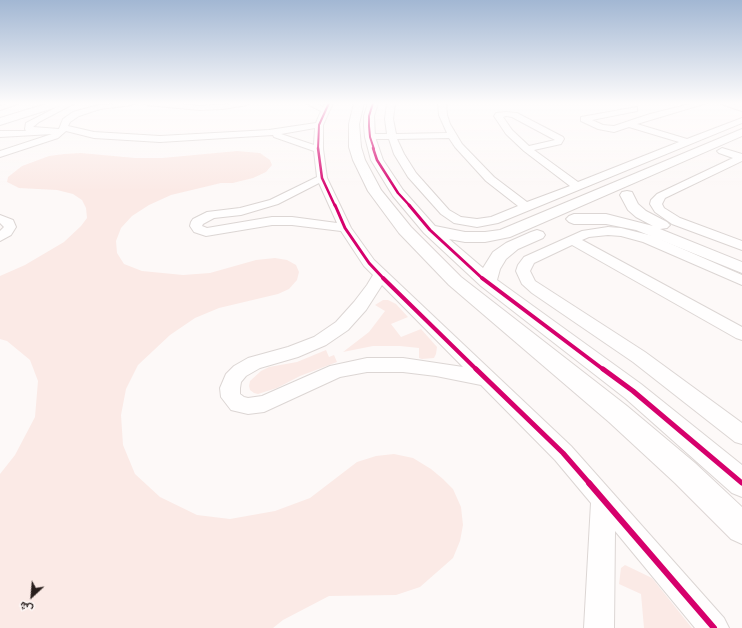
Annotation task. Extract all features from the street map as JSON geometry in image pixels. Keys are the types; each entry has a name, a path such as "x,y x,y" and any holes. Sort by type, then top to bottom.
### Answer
{"street":[{"path":"0,134 16,132"},
{"path":"0,154 39,142 58,132"},
{"path":"72,132 160,140 269,133 318,149"},
{"path":"319,132 318,149 322,178 345,228 369,263 562,453 714,628"},
{"path":"354,132 359,160 398,193 430,230 487,282 633,391 742,483"},
{"path":"370,132 375,154 375,174 388,210 427,254 473,296 618,414 685,473 742,528"},
{"path":"391,132 399,154 412,175 432,199 450,216 467,222 486,222 578,187 711,132"},
{"path":"509,132 526,149 578,187"},
{"path":"526,149 558,142 560,139 547,132"},
{"path":"656,132 688,142"},
{"path":"430,230 470,237 485,237 504,234 737,132"},
{"path":"39,142 94,135"},
{"path":"370,137 451,135 477,166 526,207"},
{"path":"742,142 567,222 606,219 641,227 742,268"},
{"path":"722,151 742,157"},
{"path":"742,157 661,196 656,200 656,204 662,213 733,247 742,258"},
{"path":"322,178 274,202 241,211 211,215 197,222 196,226 198,229 206,232 272,221 292,221 345,228"},
{"path":"627,195 633,207 652,221 733,247"},
{"path":"0,219 10,222 10,227 7,232 0,236"},
{"path":"487,282 494,262 505,251 546,231"},
{"path":"742,280 648,239 621,232 596,232 586,234 529,260 523,271 529,284 536,290 639,357 742,435"},
{"path":"733,247 742,233"},
{"path":"572,240 742,334"},
{"path":"380,275 365,299 342,326 320,341 292,352 254,363 240,371 233,379 230,388 231,397 238,404 248,406 264,404 336,371 367,365 403,365 429,368 486,379"},
{"path":"534,346 558,335"},
{"path":"600,628 603,500"}],"shaded area":[{"path":"237,151 260,153 270,160 272,165 266,172 253,178 233,183 221,183 171,195 149,205 132,216 121,228 116,241 117,253 124,264 142,271 183,275 210,273 256,260 275,258 287,260 296,265 299,272 297,280 289,289 278,294 219,308 195,318 170,335 138,365 126,389 121,415 123,445 135,474 160,497 197,515 230,519 275,511 310,498 357,462 376,456 394,454 413,458 431,469 453,489 461,507 463,525 460,541 453,558 420,587 396,595 329,596 283,620 273,628 0,628 0,474 15,455 35,417 38,381 30,360 7,341 0,339 0,276 25,265 64,242 81,226 87,218 86,208 82,200 73,194 57,190 19,188 7,182 8,177 22,166 49,156 64,154 81,153 135,158 162,158"},
{"path":"383,300 388,300 396,304 408,317 391,324 401,337 421,329 437,347 434,358 419,358 419,348 400,346 373,346 343,352 369,332 385,311 375,305"},
{"path":"326,350 329,357 334,355 337,362 300,376 277,388 258,394 250,390 250,381 261,371 269,367 297,362"},
{"path":"625,565 652,578 692,628 644,628 641,594 619,584 621,568"}],"cycle path":[{"path":"319,132 318,149 322,178 345,228 369,263 563,453 714,628"},
{"path":"370,132 377,160 398,193 430,230 487,282 633,391 742,483"}]}
